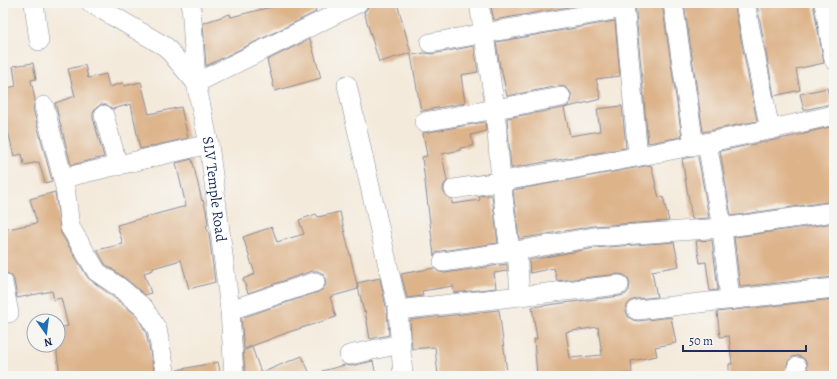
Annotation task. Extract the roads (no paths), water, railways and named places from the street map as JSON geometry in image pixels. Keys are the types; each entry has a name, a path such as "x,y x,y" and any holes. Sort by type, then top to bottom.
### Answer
{"street":[{"path":"34,3 39,41"},
{"name":"SLV Temple Road","path":"191,3 196,83 209,144 230,310 234,376"},
{"path":"96,5 166,47 196,83 358,3"},
{"path":"479,3 482,33 495,108 501,181 520,296"},
{"path":"673,3 700,144 722,228 730,300"},
{"path":"744,3 770,130"},
{"path":"824,3 834,60"},
{"path":"430,43 624,5 638,156"},
{"path":"347,85 398,310 403,376"},
{"path":"424,122 561,97"},
{"path":"44,106 63,178 70,227 97,272 119,287 144,308 157,329 166,376"},
{"path":"454,189 700,144 834,115"},
{"path":"104,116 118,166"},
{"path":"63,178 209,144"},
{"path":"443,262 594,237 722,228 834,212"},
{"path":"230,310 315,282"},
{"path":"3,283 9,313"},
{"path":"398,310 619,285"},
{"path":"637,310 834,288"},
{"path":"349,354 401,344"}]}
